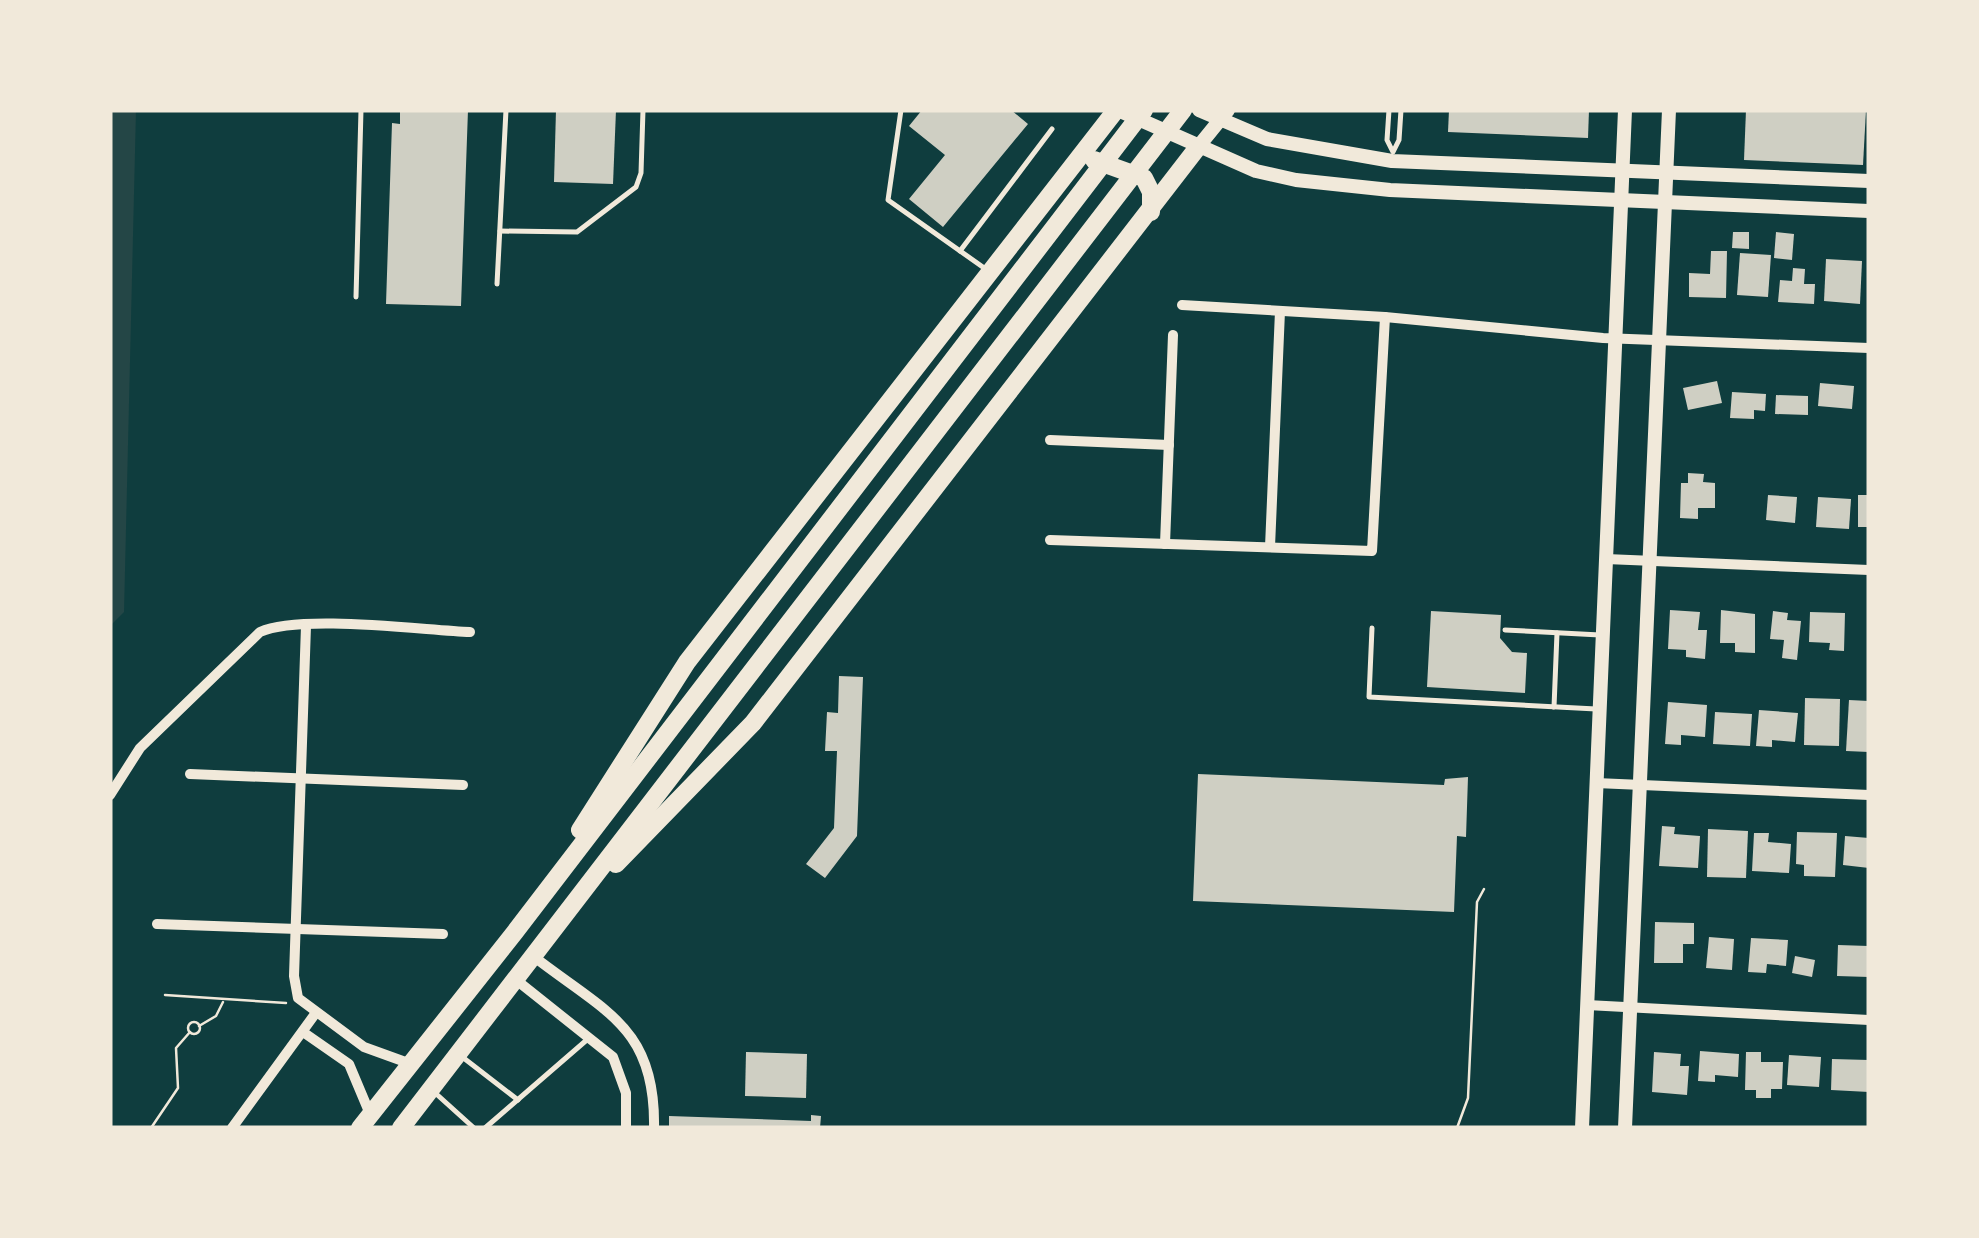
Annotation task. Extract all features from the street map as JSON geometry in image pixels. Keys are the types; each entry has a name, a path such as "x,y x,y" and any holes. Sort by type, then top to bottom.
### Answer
{"highway":[{"path":"516,932 687,662 1117,110"},
{"path":"365,1121 516,932 1144,110"},
{"path":"401,1128 1183,110"},
{"path":"557,924 753,723 1198,147"},
{"path":"1075,163 1099,160 1144,178 1151,192 1151,212"}],"main road":[{"path":"1117,110 1256,172 1390,190 1869,211"},
{"path":"1199,110 1224,115 1267,139 1392,156 1869,181"},
{"path":"1582,1128 1625,110"},
{"path":"1625,1128 1668,110"},
{"path":"1198,147 1224,115"},
{"path":"1390,190 1392,156"}],"street":[{"path":"1182,306 1385,317 1615,338 1869,348"},
{"path":"1270,548 1280,311"},
{"path":"1050,540 1372,551 1385,317"},
{"path":"1164,544 1173,335"},
{"path":"1050,440 1168,445"},
{"path":"1606,559 1869,570"},
{"path":"110,795 140,748 260,632 272,626 470,632"},
{"path":"306,626 295,929 298,998 314,1014 382,1056 411,1064"},
{"path":"190,774 463,785"},
{"path":"1596,783 1869,795"},
{"path":"158,924 443,934"},
{"path":"533,956 636,1041 655,1088 654,1128"},
{"path":"516,978 591,1037 622,1073 626,1128"},
{"path":"1587,1005 1869,1020"},
{"path":"232,1128 314,1014"},
{"path":"303,1032 349,1064 365,1121"},
{"path":"338,1057 350,1037"}],"lane":[{"path":"356,298 360,110"},
{"path":"497,284 506,110"},
{"path":"500,231 577,232 636,187 641,172 643,110"},
{"path":"901,110 888,200 990,272"},
{"path":"1389,110 1386,140 1392,156"},
{"path":"1392,156 1399,140 1400,110"},
{"path":"960,251 1052,129"},
{"path":"1372,628 1369,696 1600,709"},
{"path":"1505,630 1602,636"},
{"path":"1554,706 1557,633"},
{"path":"485,1128 591,1037"},
{"path":"458,1054 518,1100"},
{"path":"430,1090 474,1128"}],"path":[{"path":"1457,1128 1468,1098 1477,902 1484,889"},
{"path":"165,995 211,996 275,1006 298,998"},
{"path":"190,1032 197,1033 199,1026 216,1016 223,1000"},
{"path":"151,1128 178,1088 176,1048 190,1032 191,1023 199,1026"}],"shaded area":[{"path":"110,110 136,110 124,612 110,626"}],"building":[{"path":"400,110 468,110 461,306 386,304 392,123 400,124"},
{"path":"556,110 616,110 613,184 554,182"},
{"path":"922,110 1011,110 1028,124 943,227 909,199 945,155 909,126"},
{"path":"1449,110 1589,110 1588,138 1448,132"},
{"path":"1746,110 1866,110 1863,165 1744,160"},
{"path":"1733,232 1749,232 1749,249 1732,248"},
{"path":"1776,232 1794,234 1792,260 1774,258"},
{"path":"1711,251 1727,251 1726,298 1689,297 1689,273 1710,274"},
{"path":"1740,253 1771,255 1768,297 1737,295"},
{"path":"1826,259 1862,261 1860,304 1824,301"},
{"path":"1793,268 1805,269 1804,284 1815,284 1814,304 1778,302 1780,280 1792,281"},
{"path":"1717,381 1722,403 1688,410 1683,388"},
{"path":"1820,383 1854,386 1852,409 1818,406"},
{"path":"1732,392 1766,394 1765,411 1754,410 1754,419 1730,418"},
{"path":"1776,395 1808,396 1808,415 1775,414"},
{"path":"1688,473 1704,474 1703,482 1715,483 1715,508 1698,508 1698,519 1680,518 1681,483 1688,483"},
{"path":"1768,495 1797,497 1795,523 1766,520"},
{"path":"1858,495 1869,495 1869,527 1858,527"},
{"path":"1818,497 1851,499 1849,529 1816,527"},
{"path":"1670,610 1700,612 1698,630 1707,630 1705,659 1686,657 1686,650 1668,649"},
{"path":"1721,610 1755,614 1755,653 1735,652 1735,643 1720,643"},
{"path":"1431,611 1501,615 1500,638 1512,652 1527,653 1525,693 1427,687"},
{"path":"1773,611 1788,613 1787,620 1801,621 1797,660 1782,658 1784,640 1770,639"},
{"path":"1810,612 1845,613 1844,651 1829,650 1830,643 1809,642"},
{"path":"839,676 863,677 857,836 825,878 806,864 834,828 837,751 825,751 827,712 838,713"},
{"path":"1805,698 1840,699 1839,746 1804,745"},
{"path":"1849,700 1869,701 1869,752 1846,751"},
{"path":"1668,702 1707,705 1705,737 1681,735 1681,745 1665,744"},
{"path":"1759,710 1798,713 1795,742 1772,740 1772,747 1756,746"},
{"path":"1715,712 1752,714 1750,746 1713,744"},
{"path":"1198,774 1444,785 1445,779 1468,777 1466,837 1457,836 1454,912 1193,901"},
{"path":"1662,826 1675,827 1674,834 1700,836 1698,868 1659,866"},
{"path":"1708,829 1748,831 1746,878 1707,877"},
{"path":"1797,832 1837,833 1835,877 1804,876 1804,865 1796,864"},
{"path":"1754,833 1769,833 1768,842 1791,844 1789,873 1752,871"},
{"path":"1845,836 1869,838 1869,868 1843,865"},
{"path":"1655,922 1694,923 1694,944 1683,944 1683,963 1654,963"},
{"path":"1709,937 1734,939 1732,970 1706,968"},
{"path":"1751,938 1788,940 1786,966 1767,964 1766,973 1748,972"},
{"path":"1838,945 1869,946 1869,977 1837,976"},
{"path":"1795,956 1815,960 1812,977 1792,973"},
{"path":"1700,1051 1739,1054 1738,1077 1715,1075 1715,1082 1698,1081"},
{"path":"746,1052 807,1054 806,1098 745,1096"},
{"path":"1654,1052 1681,1054 1680,1066 1689,1066 1687,1095 1652,1092"},
{"path":"1746,1052 1761,1052 1761,1062 1783,1062 1782,1089 1771,1089 1771,1098 1756,1098 1756,1090 1745,1090"},
{"path":"1789,1055 1821,1057 1819,1087 1787,1085"},
{"path":"1832,1059 1869,1060 1869,1092 1831,1090"},
{"path":"811,1115 821,1116 820,1128 669,1128 669,1116 811,1121"}]}
